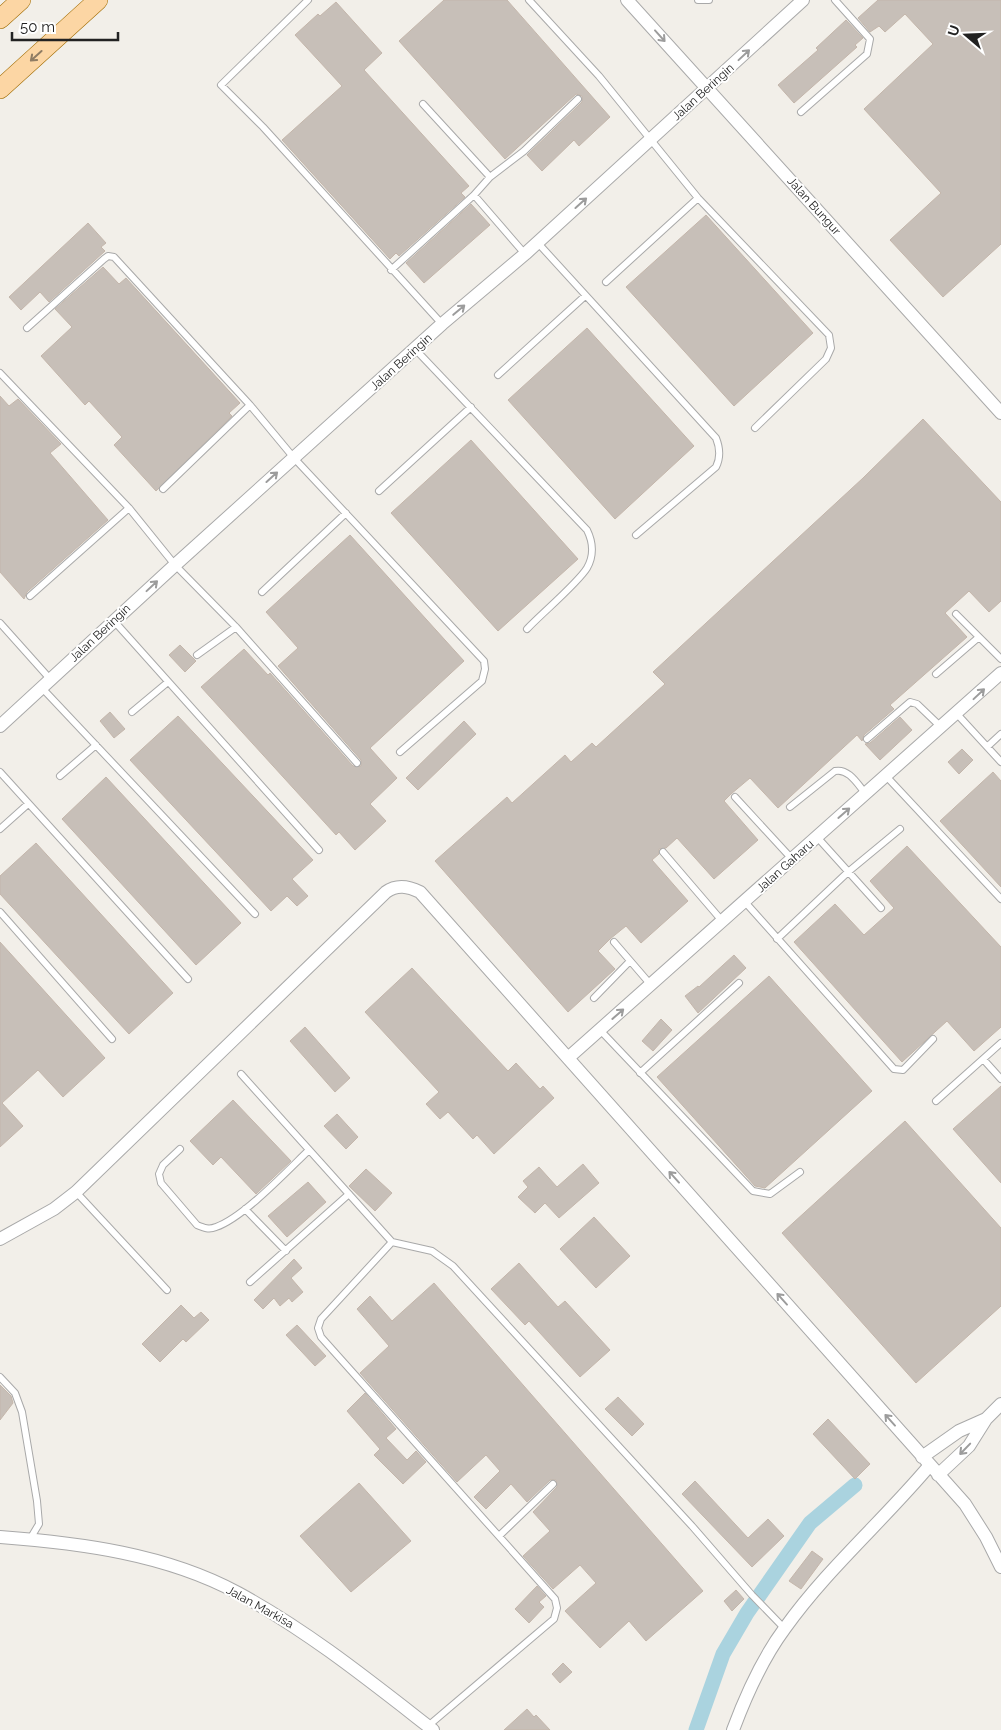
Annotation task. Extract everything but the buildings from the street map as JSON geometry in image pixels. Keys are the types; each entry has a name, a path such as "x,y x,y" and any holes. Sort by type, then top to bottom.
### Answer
{"main road":[{"path":"0,19 21,0"},
{"path":"0,89 98,0"}],"street":[{"name":"Jalan Bungur","path":"628,0 1001,413"},
{"name":"Jalan Beringin","path":"0,726 174,565 442,324 525,254 803,0"},
{"name":"Jalan Gaharu","path":"568,1058 942,728 1001,673"},
{"path":"0,1239 54,1209 76,1192 393,887 412,888 420,892 965,1504 986,1537 1001,1567"},
{"path":"938,1475 970,1446 986,1419 1001,1404"},
{"path":"733,1730 748,1691 784,1628 839,1562 900,1500 926,1461 959,1431 986,1419"},
{"name":"Jalan Markisa","path":"0,1537 77,1544 133,1555 188,1571 237,1592 301,1631 430,1728"}],"lane":[{"path":"308,0 221,84 264,127 391,270 442,324"},
{"path":"528,0 599,76 698,198 828,335 831,341 831,348 826,359 755,428"},
{"path":"698,0 709,0"},
{"path":"801,112 867,54 870,49 870,39 835,0"},
{"path":"391,270 474,195 490,177 524,151 578,99"},
{"path":"423,104 490,177"},
{"path":"474,195 525,254"},
{"path":"606,282 698,198"},
{"path":"537,242 584,296 716,438 719,444 720,453 716,467 636,535"},
{"path":"27,328 104,259 108,256 114,257 250,404 294,458 485,664 482,681 400,752"},
{"path":"498,374 584,296"},
{"path":"415,349 587,530 591,539 592,550 586,569 526,629"},
{"path":"0,373 129,508 174,565 236,627 356,763"},
{"path":"163,489 250,404"},
{"path":"379,490 471,407"},
{"path":"30,596 129,508"},
{"path":"262,592 346,513"},
{"path":"956,614 1001,659"},
{"path":"114,621 319,850"},
{"path":"0,623 46,684 96,745 255,914"},
{"path":"197,655 236,627"},
{"path":"936,674 979,637"},
{"path":"132,712 168,682"},
{"path":"867,739 910,702 917,704 942,728"},
{"path":"957,714 1001,762"},
{"path":"988,746 1001,734"},
{"path":"60,776 96,745"},
{"path":"790,807 835,771 841,770 846,772 866,794"},
{"path":"0,772 188,979"},
{"path":"886,776 1001,899"},
{"path":"735,797 792,859"},
{"path":"0,829 28,804"},
{"path":"777,938 848,872 900,829"},
{"path":"817,837 880,908"},
{"path":"663,852 723,922"},
{"path":"745,902 894,1069 903,1070 933,1040"},
{"path":"0,912 112,1039"},
{"path":"614,942 651,985"},
{"path":"594,998 630,961"},
{"path":"640,1073 740,984"},
{"path":"600,1030 752,1191 770,1194 800,1172"},
{"path":"936,1102 1001,1043"},
{"path":"983,1059 1001,1079"},
{"path":"241,1074 392,1242 432,1251 454,1266 692,1526 759,1603 784,1628"},
{"path":"180,1149 163,1165 159,1174 161,1183 198,1225 206,1229 216,1228 245,1209 309,1150"},
{"path":"76,1192 167,1290"},
{"path":"250,1282 349,1194"},
{"path":"245,1209 286,1251"},
{"path":"392,1242 322,1319 318,1328 321,1337 555,1599 557,1608 554,1619 430,1728"},
{"path":"0,1378 15,1393 22,1412 39,1524 30,1540"},
{"path":"499,1536 553,1484"}],"waterway":[{"path":"696,1730 723,1654 747,1613 810,1523 855,1485"}]}
